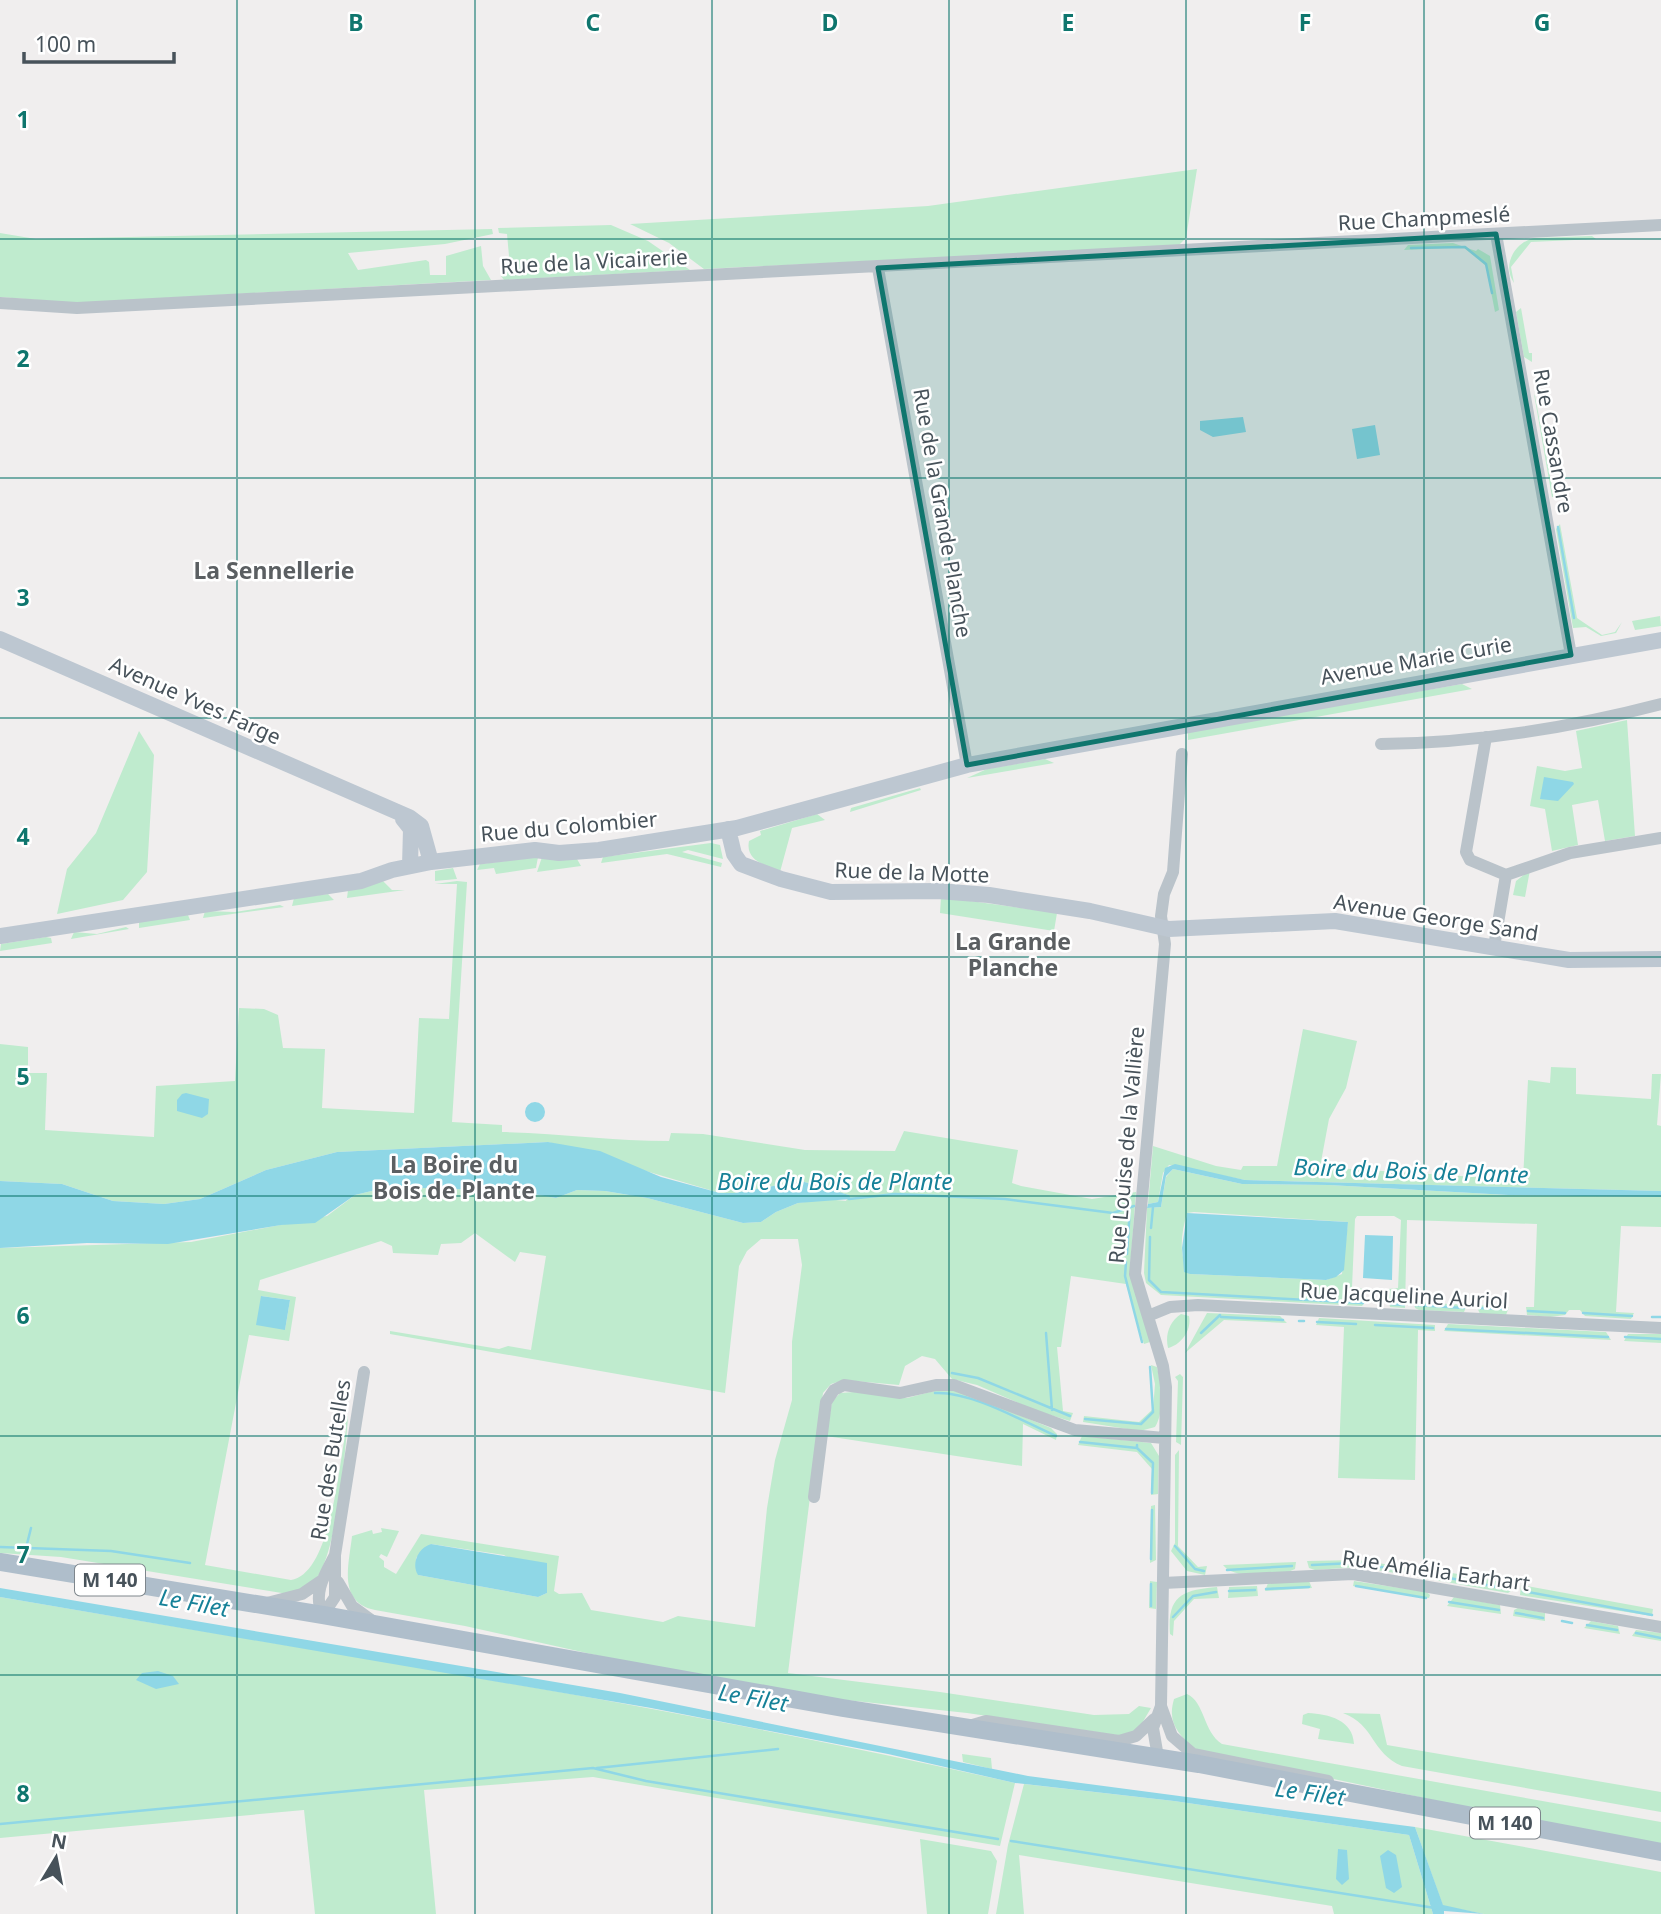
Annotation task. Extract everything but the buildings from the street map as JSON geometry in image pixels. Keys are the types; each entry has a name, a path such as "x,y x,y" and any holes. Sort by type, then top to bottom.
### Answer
{"main road":[{"name":"Avenue Yves Farge","path":"0,639 416,821 421,826 431,862"},
{"name":"Avenue Marie Curie","path":"1179,726 1661,640"},
{"name":"Rue du Colombier","path":"0,936 349,883 431,862 535,849 559,853 598,850 733,829 968,765 1179,726"},
{"name":"Avenue Yves Farge","path":"373,803 408,823 412,837 411,866"},
{"name":"Rue de la Motte","path":"733,829 736,859 781,879 831,892 938,891 989,895 1090,911 1163,928"},
{"name":"Avenue George Sand","path":"1163,928 1335,921 1587,961 1661,959"},
{"name":"M 140","path":"0,1562 323,1615 843,1708 970,1726 1158,1758 1661,1852"}],"street":[{"name":"Rue Champmeslé","path":"1189,251 1661,225"},
{"name":"Rue Cassandre","path":"1496,234 1571,655"},
{"name":"Rue de la Vicairerie","path":"0,303 76,308 1189,251"},
{"name":"Rue de la Grande Planche","path":"878,268 968,765"},
{"path":"1381,744 1486,737 1599,720 1661,704"},
{"path":"1486,737 1466,852 1470,860 1506,875 1570,853 1661,838"},
{"name":"Rue Louise de la Vallière","path":"1182,754 1173,872 1164,894 1163,928 1166,944 1135,1268 1165,1377 1161,1706 1170,1731 1179,1744 1193,1754 1311,1776 1350,1792"},
{"path":"1494,947 1506,875"},
{"name":"Rue Jacqueline Auriol","path":"1147,1316 1170,1307 1188,1305 1661,1328"},
{"name":"Rue des Butelles","path":"323,1615 335,1597 335,1555 364,1372"},
{"path":"814,1497 826,1402 834,1390 844,1385 900,1393 936,1385 954,1385 973,1389 1075,1430 1164,1438"},
{"name":"Rue des Butelles","path":"321,1581 335,1555"},
{"name":"Rue Amélia Earhart","path":"1163,1583 1353,1574 1661,1627"},
{"name":"Rue des Butelles","path":"337,1579 348,1601 379,1625"},
{"path":"258,1604 302,1594 321,1581"},
{"path":"321,1581 318,1607 323,1615"},
{"name":"Rue Louise de la Vallière","path":"970,1726 986,1721 1119,1741 1136,1736 1154,1719 1161,1706"},
{"path":"1154,1719 1153,1742 1158,1758"},
{"path":"1158,1758 1165,1748 1170,1731"}],"highlighted area":[{"path":"1496,234 1571,655 967,765 878,268"}],"green space":[{"path":"1197,169 1186,238 1178,246 704,269 669,243 630,224 928,206"},
{"path":"611,225 648,241 690,270 504,280 501,276 509,256 507,234 499,233 498,228"},
{"path":"492,229 493,234 445,244 348,253 358,270 426,260 429,262 430,275 446,275 446,256 481,246 483,266 491,280 75,303 0,297 0,233 36,239"},
{"path":"1592,236 1596,239 1531,242 1511,267 1514,283 1509,269 1512,256 1521,245 1534,238"},
{"path":"1453,243 1476,251 1478,249 1490,256 1499,310 1495,312 1486,266 1463,247 1404,250 1408,245"},
{"path":"1521,308 1532,362 1524,357 1516,312"},
{"path":"1534,394 1535,396 1554,497 1552,497"},
{"path":"1560,524 1577,618 1602,635 1615,632 1622,622 1616,633 1601,636 1586,627 1573,628 1556,529"},
{"path":"1660,616 1661,626 1635,630 1632,621"},
{"path":"1462,684 1472,689 1188,740 1188,731"},
{"path":"1627,720 1635,836 1605,841 1598,800 1572,805 1578,845 1552,851 1545,809 1530,806 1537,766 1565,771 1582,768 1576,731"},
{"path":"139,731 154,755 147,872 123,900 57,914 67,869 96,833"},
{"path":"1045,759 1054,763 967,778 987,769"},
{"path":"920,788 921,790 850,812 851,808"},
{"path":"817,814 825,820 792,828 780,872 753,858 749,841 761,835 760,831"},
{"path":"711,843 720,845 723,859 688,850 682,852 722,863 721,867 667,854 601,863 603,857"},
{"path":"538,857 536,868 496,874 494,868 477,870 480,864"},
{"path":"542,857 577,859 581,866 537,872"},
{"path":"453,868 457,879 435,881 435,871"},
{"path":"1530,870 1525,897 1513,895 1516,881"},
{"path":"383,881 392,890 405,890 347,898 348,890"},
{"path":"467,882 452,1122 502,1125 502,1132 628,1140 669,1141 671,1133 703,1134 805,1150 895,1151 904,1131 1018,1150 1012,1183 1021,1186 1092,1199 1136,1192 1130,1269 1150,1342 1144,1344 1126,1284 1071,1276 1061,1347 1057,1347 1063,1411 1073,1413 1070,1421 1037,1411 977,1385 952,1379 935,1359 922,1356 905,1366 899,1385 844,1380 831,1384 823,1393 788,1673 1094,1715 1129,1714 1139,1706 1151,1708 1138,1730 1123,1736 967,1713 809,1696 645,1666 465,1626 375,1610 363,1606 355,1599 348,1581 352,1536 372,1530 373,1534 382,1532 381,1528 399,1531 387,1557 381,1554 379,1557 384,1561 384,1567 396,1574 421,1534 559,1556 554,1591 559,1594 582,1593 591,1610 663,1622 678,1616 755,1627 767,1508 775,1460 792,1400 792,1342 802,1265 798,1239 761,1239 747,1251 739,1266 725,1393 390,1334 390,1331 499,1349 508,1346 531,1350 546,1256 520,1252 515,1262 475,1233 461,1243 441,1244 438,1255 393,1253 392,1246 381,1241 260,1280 258,1290 296,1297 289,1341 249,1335 205,1565 291,1580 305,1573 315,1559 331,1516 346,1430 341,1428 343,1414 348,1416 334,1529 321,1571 313,1582 288,1594 61,1557 0,1553 0,1248 191,1242 327,1216 355,1195 388,1187 516,1191 556,1198 577,1190 605,1191 647,1198 743,1223 761,1222 798,1203 826,1199 846,1201 849,1195 801,1181 720,1193 548,1142 337,1152 266,1170 200,1199 164,1204 113,1201 62,1184 0,1181 0,1044 28,1047 28,1073 47,1073 45,1130 154,1137 156,1086 235,1081 239,1008 264,1009 278,1015 283,1048 325,1049 322,1108 414,1113 419,1018 449,1019 457,884 435,884","holes":["261,1296 290,1300 285,1330","431,1544 504,1555 547,1584 547,1593 538,1597 418,1575 416,1558"]},
{"path":"328,894 334,900 292,906 294,898"},
{"path":"941,897 1057,913 1054,931 940,913"},
{"path":"280,905 284,907 203,918 205,911 235,912"},
{"path":"188,915 190,920 139,928 139,921"},
{"path":"126,927 129,929 71,939 74,932 97,934"},
{"path":"51,938 52,943 0,951 1,944"},
{"path":"1303,1029 1357,1041 1346,1088 1329,1119 1320,1167 1523,1180 1528,1080 1550,1083 1551,1067 1576,1068 1576,1094 1651,1099 1652,1074 1661,1074 1657,1125 1661,1126 1661,1191 1245,1180 1169,1165 1163,1173 1158,1202 1148,1204 1153,1146 1216,1166 1241,1170 1243,1166 1277,1166"},
{"path":"1173,1169 1242,1184 1329,1185 1508,1195 1661,1197 1661,1227 1621,1226 1616,1312 1634,1313 1631,1319 1585,1316 1580,1310 1569,1310 1565,1315 1550,1317 1527,1315 1526,1307 1534,1307 1537,1224 1407,1220 1405,1308 1390,1307 1387,1292 1389,1289 1398,1288 1401,1220 1394,1216 1357,1216 1355,1219 1352,1287 1363,1289 1367,1300 1362,1306 1161,1295 1146,1283 1144,1273 1147,1208 1161,1207 1166,1177","holes":["1187,1213 1348,1222 1342,1274 1326,1280 1190,1274 1182,1252"]},
{"path":"1414,1302 1467,1305 1464,1312 1419,1310 1415,1308"},
{"path":"1476,1305 1509,1307 1506,1315 1480,1314"},
{"path":"1207,1313 1280,1316 1287,1323 1224,1320 1185,1353"},
{"path":"1181,1314 1189,1316 1189,1326 1177,1344 1168,1348 1169,1329"},
{"path":"1319,1318 1435,1325 1435,1331 1418,1330 1415,1480 1338,1478 1344,1327 1316,1325"},
{"path":"1448,1324 1606,1332 1611,1340 1444,1331"},
{"path":"1628,1334 1661,1334 1661,1343 1624,1341"},
{"path":"1151,1365 1157,1367 1161,1390 1160,1413 1155,1427 1140,1431 1083,1422 1084,1416 1139,1422 1153,1409 1155,1384"},
{"path":"1180,1374 1183,1377 1181,1445 1176,1442 1178,1381 1175,1377"},
{"path":"942,1389 962,1392 1051,1428 1057,1434 1056,1440 1023,1424 1022,1466 826,1436 832,1402 840,1393 907,1398"},
{"path":"1082,1436 1151,1443 1159,1456 1158,1494 1151,1495 1152,1469 1137,1452 1078,1445"},
{"path":"1179,1450 1178,1546 1198,1567 1207,1566 1205,1575 1187,1571 1171,1551 1175,1543 1175,1455"},
{"path":"1155,1505 1156,1560 1150,1563 1151,1506"},
{"path":"1357,1560 1405,1567 1405,1572 1401,1574 1358,1567 1315,1570 1309,1568 1307,1561"},
{"path":"1296,1562 1295,1569 1288,1572 1253,1574 1236,1573 1223,1565"},
{"path":"1414,1566 1512,1584 1511,1591 1508,1593 1418,1577"},
{"path":"1150,1581 1157,1582 1156,1609 1149,1608"},
{"path":"1309,1581 1312,1588 1265,1591 1268,1583"},
{"path":"1354,1581 1427,1592 1430,1595 1429,1598 1353,1586"},
{"path":"1521,1585 1653,1609 1652,1616 1520,1595"},
{"path":"1257,1586 1258,1596 1228,1598 1229,1587"},
{"path":"1217,1587 1219,1598 1194,1599 1174,1621 1173,1636 1170,1634 1171,1611 1180,1597 1195,1590"},
{"path":"0,1597 636,1706 1015,1783 1000,1846 593,1777 424,1790 436,1914 315,1914 304,1810 0,1838"},
{"path":"1454,1597 1500,1605 1501,1614 1447,1606"},
{"path":"1518,1608 1545,1613 1545,1621 1513,1616 1514,1610"},
{"path":"1591,1621 1618,1626 1620,1634 1584,1628"},
{"path":"1636,1630 1661,1633 1661,1641 1632,1636"},
{"path":"1187,1694 1193,1698 1211,1732 1222,1744 1661,1822 1661,1844 1542,1823 1196,1750 1179,1733 1172,1715 1174,1699"},
{"path":"1308,1713 1332,1717 1345,1724 1353,1736 1354,1744 1318,1739 1320,1729 1302,1724 1303,1715"},
{"path":"1343,1713 1380,1714 1387,1745 1661,1792 1661,1812 1402,1766 1384,1754 1361,1725"},
{"path":"962,1754 991,1758 992,1769 963,1762"},
{"path":"1024,1784 1174,1801 1409,1835 1433,1914 1334,1914 1332,1906 1019,1855 1024,1914 996,1914 1008,1845"},
{"path":"1415,1827 1661,1872 1661,1914 1484,1914 1443,1906"},
{"path":"920,1839 991,1851 997,1861 988,1914 927,1914"}],"water":[{"path":"1243,417 1246,432 1213,437 1200,430 1200,421"},
{"path":"1375,425 1380,455 1357,459 1352,429"},
{"path":"1544,777 1574,784 1558,801 1540,799"},
{"path":"186,1093 209,1099 208,1114 202,1118 177,1111 177,1100"},
{"path":"535,1102 542,1105 545,1112 542,1119 535,1122 528,1119 525,1112 528,1105"},
{"name":"Boire du Bois de Plante","path":"548,1142 600,1151 661,1177 720,1193 801,1181 849,1195 851,1199 798,1203 761,1222 743,1223 647,1198 605,1191 577,1190 556,1198 516,1191 388,1187 355,1195 315,1223 281,1225 168,1244 87,1243 0,1248 0,1181 62,1184 113,1201 164,1204 200,1199 266,1170 337,1152"},
{"path":"1175,1164 1245,1180 1661,1191 1661,1197 1508,1195 1329,1185 1242,1184 1173,1169 1166,1176 1161,1207 1147,1208 1148,1204 1158,1202 1165,1168"},
{"path":"1187,1213 1348,1222 1344,1270 1336,1277 1326,1280 1184,1272 1182,1248"},
{"path":"1365,1235 1393,1236 1392,1280 1363,1278"},
{"path":"261,1296 290,1300 285,1330 256,1325"},
{"path":"431,1544 547,1563 547,1593 538,1597 418,1575 415,1566 417,1557 422,1549"},
{"path":"0,1588 620,1693 1028,1776 1415,1827 1443,1905 1484,1914 1444,1911 1444,1914 1433,1914 1409,1835 1174,1801 1015,1783 888,1754 651,1708 0,1597"},
{"path":"158,1671 173,1676 179,1684 156,1689 136,1680 142,1673"},
{"path":"1338,1849 1347,1850 1349,1879 1342,1885 1336,1879"},
{"path":"1388,1850 1396,1855 1402,1887 1394,1893 1386,1888 1380,1856"}],"waterway":[{"path":"1411,248 1465,247 1486,264 1492,293"},
{"path":"1558,527 1574,618"},
{"name":"Boire du Bois de Plante","path":"849,1199 895,1194 1005,1199 1113,1213 1134,1206"},
{"path":"1127,1254 1130,1207"},
{"path":"1151,1228 1153,1207"},
{"path":"1150,1237 1149,1280 1161,1292 1363,1303"},
{"path":"1126,1262 1125,1276 1142,1342"},
{"path":"1391,1304 1404,1305"},
{"path":"1415,1305 1464,1308"},
{"path":"1479,1308 1507,1309"},
{"path":"1528,1311 1565,1313"},
{"path":"1583,1313 1632,1316"},
{"path":"1201,1333 1220,1315"},
{"path":"1221,1317 1283,1320"},
{"path":"1652,1317 1661,1317"},
{"path":"1299,1321 1304,1321"},
{"path":"1317,1322 1356,1324"},
{"path":"1375,1325 1433,1328"},
{"path":"1446,1329 1608,1337"},
{"path":"1046,1333 1052,1410"},
{"path":"1625,1337 1661,1339"},
{"path":"1085,1419 1141,1424 1153,1412 1150,1367"},
{"path":"952,1373 978,1378 1070,1416"},
{"path":"935,1393 980,1402 1056,1436"},
{"path":"1080,1442 1137,1448 1137,1445"},
{"path":"1137,1448 1153,1463 1152,1493"},
{"path":"1151,1559 1152,1510"},
{"path":"26,1548 31,1528"},
{"path":"1175,1546 1195,1569 1204,1571"},
{"path":"0,1547 111,1551 190,1563"},
{"path":"1312,1565 1353,1563 1403,1570"},
{"path":"1227,1570 1292,1566"},
{"path":"1417,1572 1508,1589"},
{"path":"1151,1584 1151,1606"},
{"path":"1356,1586 1426,1598"},
{"path":"1266,1589 1309,1587"},
{"path":"1229,1591 1255,1590"},
{"path":"1523,1591 1652,1615"},
{"path":"1173,1617 1193,1596 1216,1592"},
{"path":"1449,1602 1499,1610"},
{"path":"1516,1613 1543,1618"},
{"path":"1562,1621 1572,1623"},
{"path":"1587,1625 1617,1630"},
{"path":"1636,1633 1661,1638"},
{"path":"597,1768 778,1749"},
{"path":"0,1824 593,1768 646,1781 998,1839"},
{"path":"1011,1841 1435,1908"}],"district":[{"name":"La Sennellerie","path":"274,571"},
{"name":"La Grande Planche","path":"1013,955"},
{"name":"La Boire du Bois de Plante","path":"454,1178"}],"water label":[{"name":"Le Filet","path":"194,1603"},
{"name":"Le Filet","path":"753,1698"},
{"name":"Le Filet","path":"1310,1793"}]}
